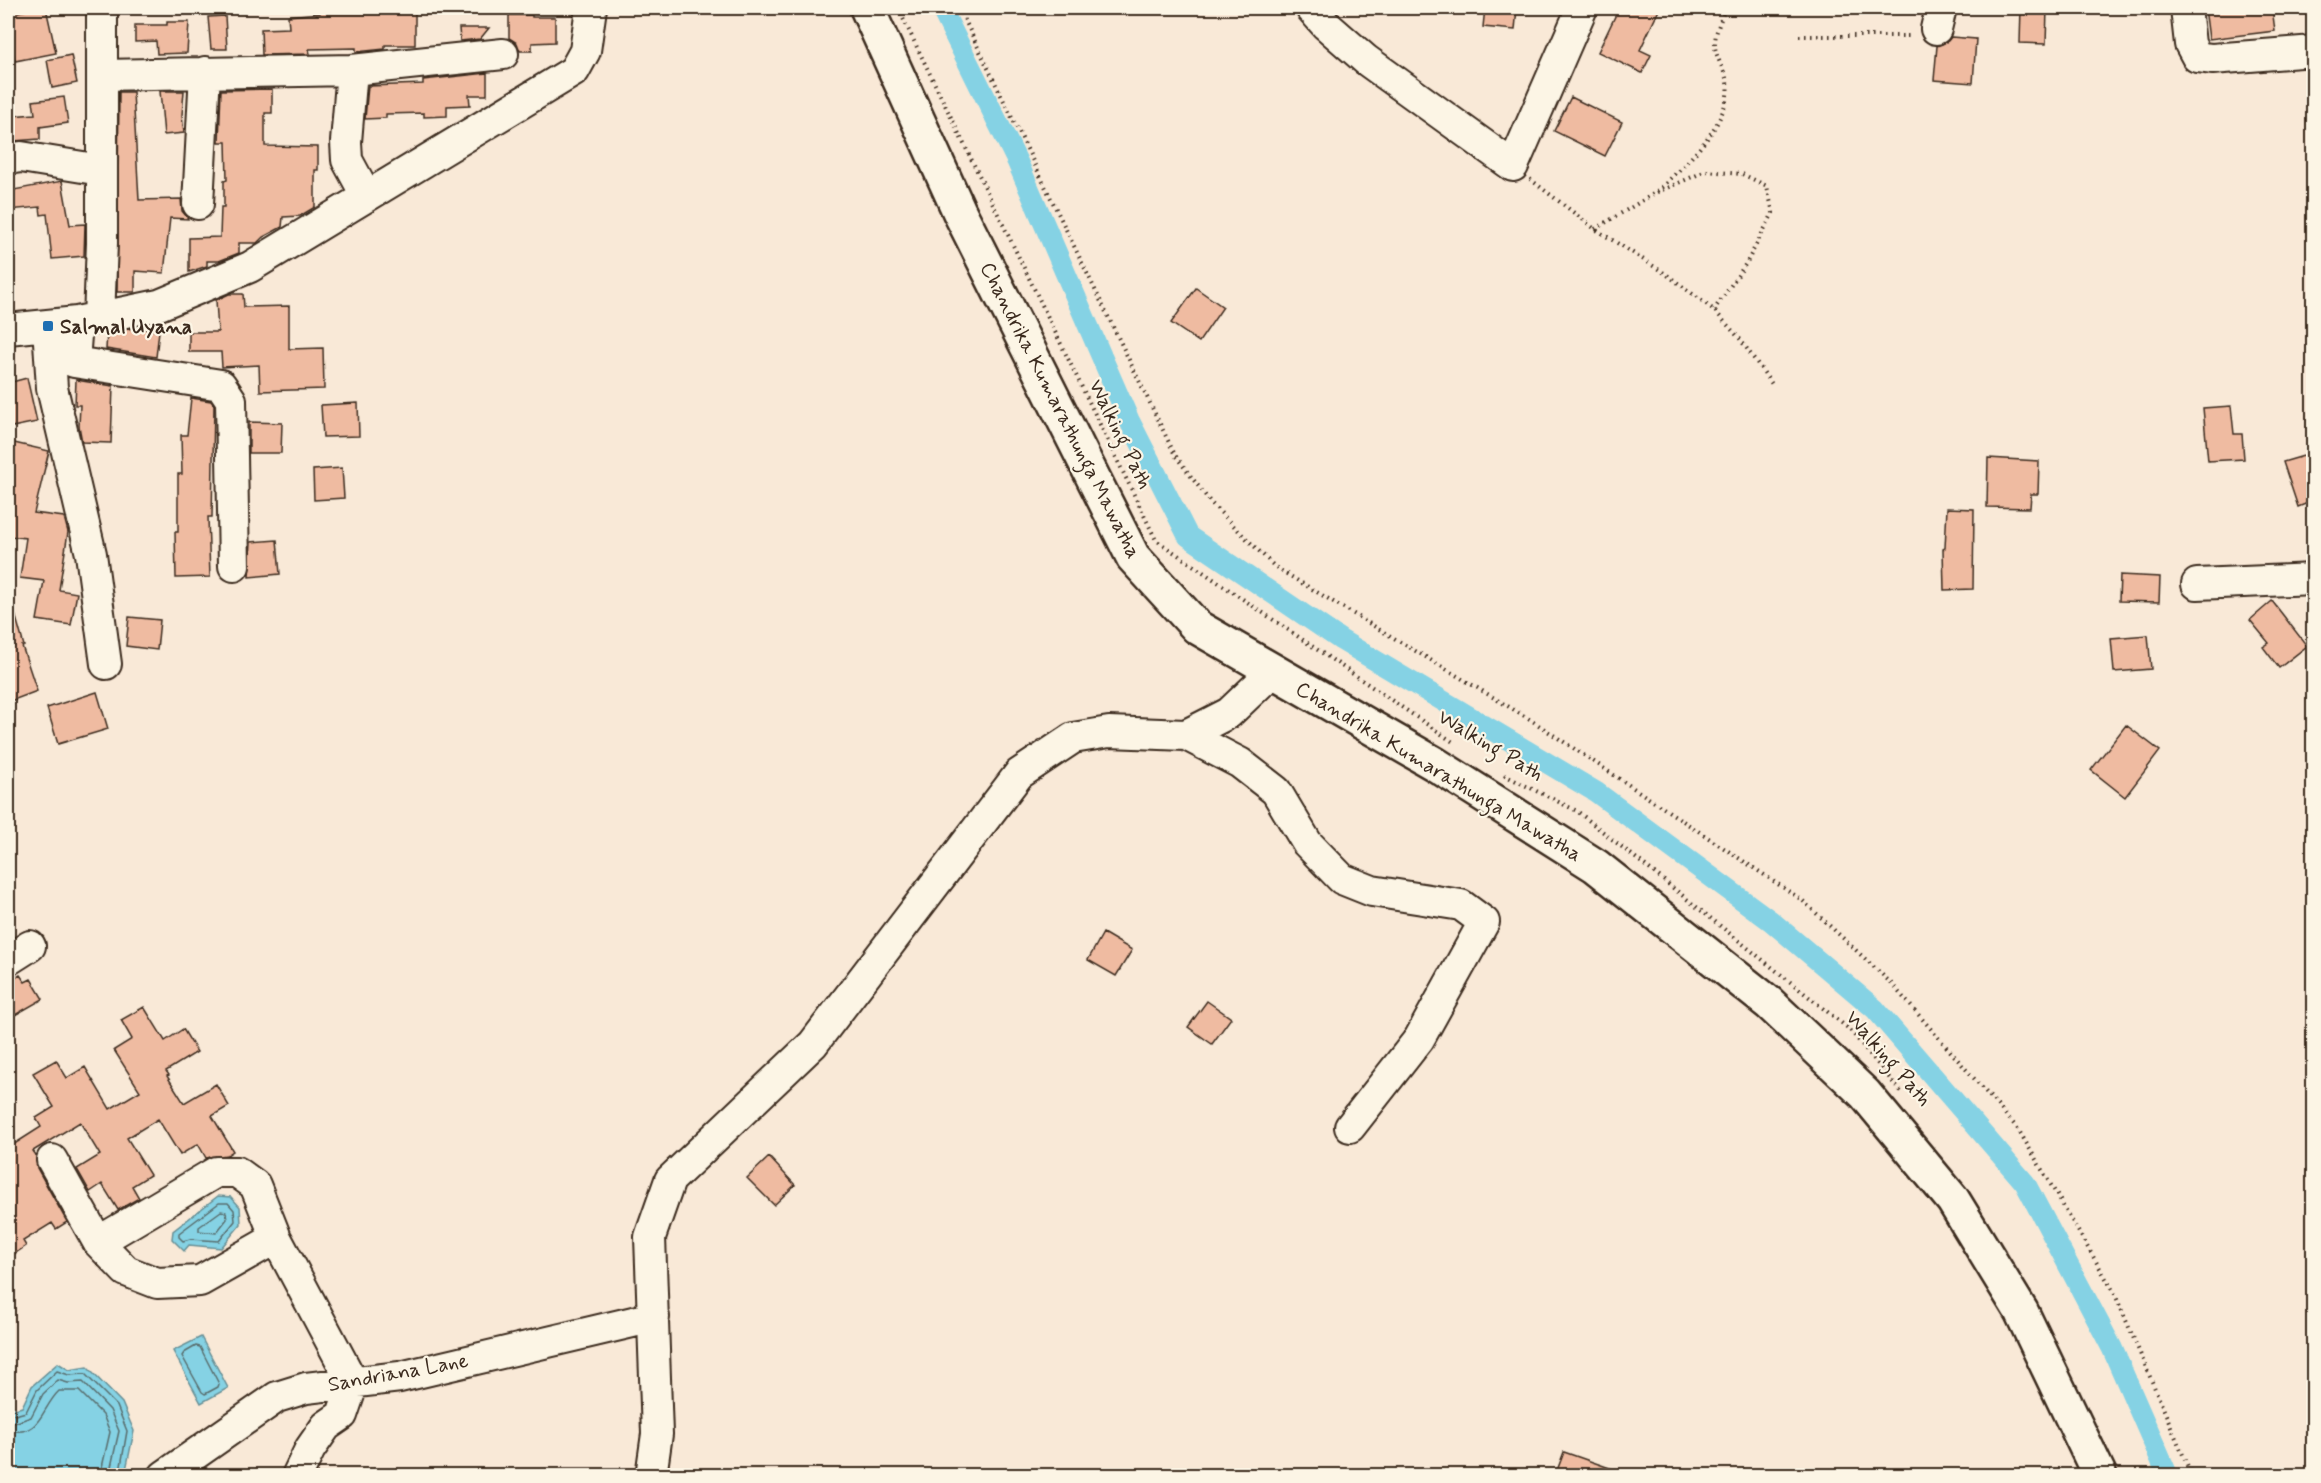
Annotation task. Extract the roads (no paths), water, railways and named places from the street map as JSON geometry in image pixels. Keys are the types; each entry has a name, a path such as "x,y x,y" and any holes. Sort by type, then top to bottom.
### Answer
{"main road":[{"name":"Chandrika Kumarathunga Mawatha","path":"867,8 960,213 1133,557 1197,627 1435,764 1596,866 1769,1003 1865,1094 1953,1200 2022,1311 2100,1476"}],"street":[{"path":"102,8 101,170 75,322 74,362 221,385 231,400 234,566"},
{"path":"8,329 75,322 159,306 250,267 574,71 585,51 591,8"},
{"path":"1311,8 1326,25 1366,60 1513,166 1582,8"},
{"path":"2186,8 2190,44 2197,57 2313,51"},
{"path":"103,75 352,70 503,54"},
{"path":"352,70 346,142 347,160 366,195"},
{"path":"198,204 205,72"},
{"path":"8,159 21,157 101,170"},
{"path":"75,322 52,388 90,554 106,664"},
{"path":"2198,584 2313,579"},
{"path":"1186,735 1229,713 1273,671"},
{"path":"651,1476 657,1434 650,1237 670,1180 813,1044 1019,774 1073,738 1109,732 1186,735 1240,762 1276,790 1307,843 1342,879 1372,891 1461,905 1484,922 1419,1039 1350,1126"},
{"path":"52,1160 98,1242 126,1271 157,1282 200,1281 276,1238"},
{"path":"98,1242 216,1172 237,1172 255,1185 276,1238 353,1383 342,1415 326,1426 310,1449 297,1476"},
{"name":"Sandriana Lane","path":"164,1476 277,1397 306,1388 400,1377 654,1317"}],"water":[{"path":"218,1196 231,1197 240,1207 241,1224 221,1248 189,1245 184,1251 172,1239 173,1231"},
{"path":"201,1337 228,1388 201,1403 173,1351"},
{"path":"58,1363 69,1370 87,1367 122,1403 134,1431 126,1470 121,1475 8,1475 8,1401 15,1409 22,1407 32,1386"}],"waterway":[{"path":"941,8 1017,161 1129,420 1188,536 1341,640 1596,792 1771,921 1875,1009 2025,1183 2112,1348 2168,1476"}],"place":[{"name":"Salmal Uyana","path":"48,326"}]}
